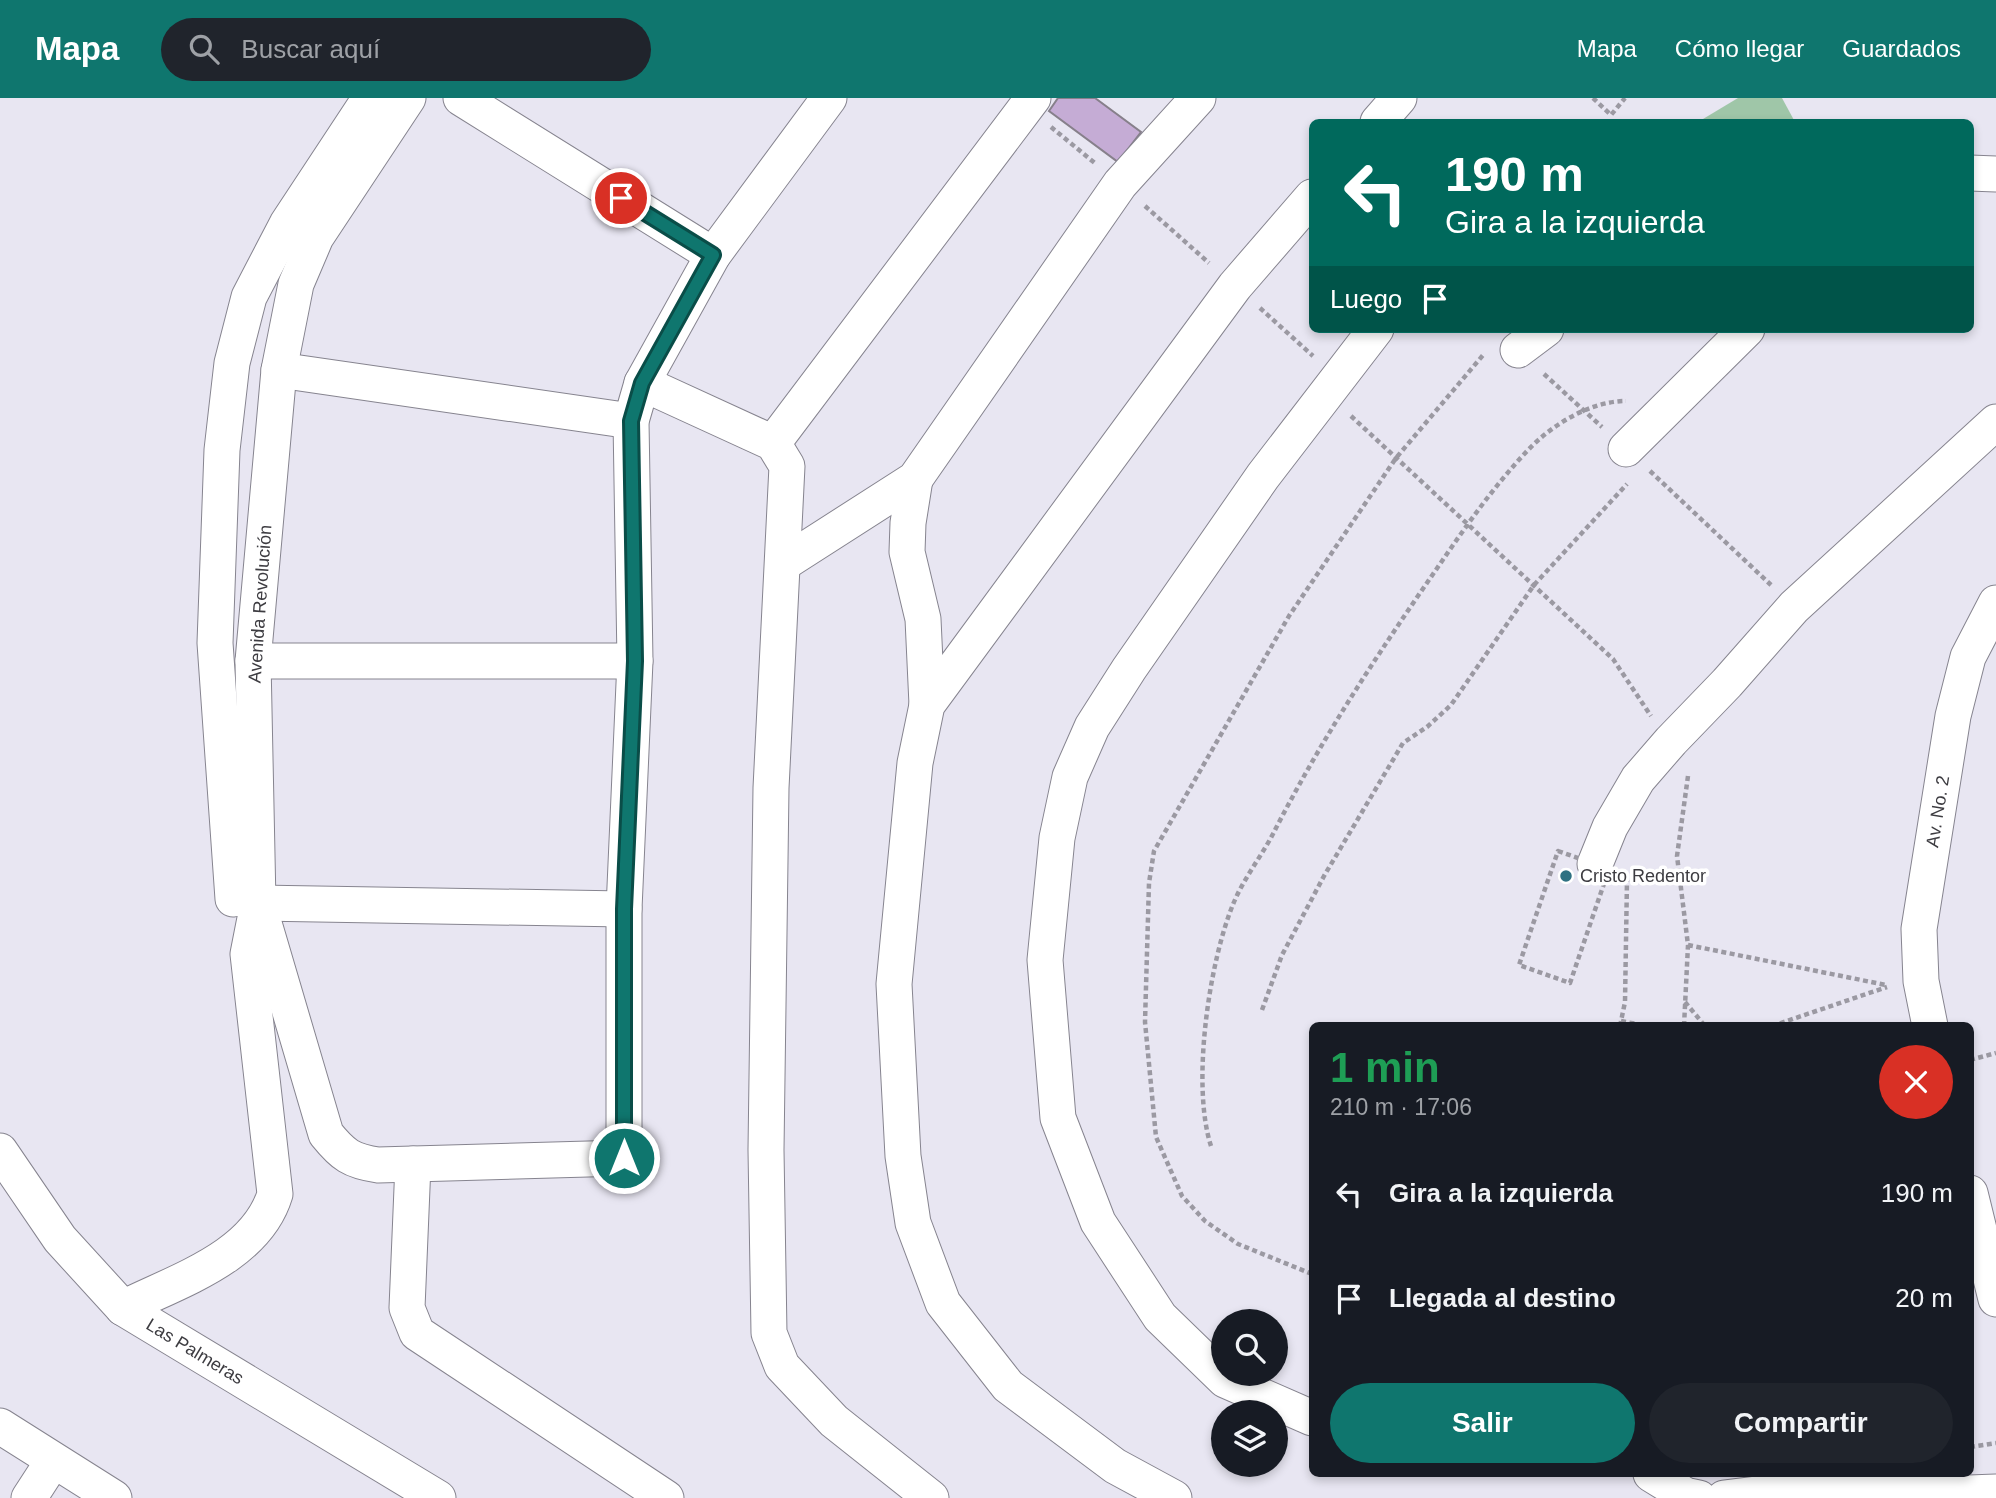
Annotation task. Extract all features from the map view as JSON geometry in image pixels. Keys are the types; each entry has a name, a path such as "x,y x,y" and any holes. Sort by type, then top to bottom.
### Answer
{"street":[{"path":"123,1308 239,1247 269,1214 275,1194 215,643 222,450 232,363 249,297 287,224 370,98"},
{"name":"Avenida Revolución","path":"408,98 316,237 296,284 279,370 253,661 245,901 326,1135 339,1150 355,1161 378,1165 413,1164"},
{"path":"461,98 713,255"},
{"path":"666,1498 417,1333 407,1308 413,1164 624,1158 624,909 635,661 631,421 642,383 713,255 829,98"},
{"path":"783,563 915,479 1121,184 1198,98"},
{"path":"1381,119 1399,98"},
{"path":"773,443 1030,102"},
{"path":"1974,173 1996,174"},
{"path":"927,705 1235,286 1309,200"},
{"path":"1309,1417 1225,1380 1160,1317 1098,1222 1058,1118 1045,960 1057,838 1070,777 1093,727 1129,669 1263,476 1373,333"},
{"path":"1505,348 1537,333"},
{"path":"1631,462 1664,412 1743,333"},
{"path":"279,370 631,421"},
{"path":"642,383 773,443 787,466 771,788 766,1150 769,1333 782,1366 826,1412 931,1498"},
{"path":"1595,864 1610,827 1638,779 1690,721 1794,607 1996,422"},
{"path":"915,479 908,523 907,552 923,619 927,705 915,763 894,985 903,1156 913,1223 943,1303 1008,1386 1115,1466 1174,1498"},
{"name":"Av. No. 2","path":"1929,1022 1921,981 1919,929 1953,716 1968,657 1996,603"},
{"path":"253,661 635,661"},
{"path":"245,901 624,909"},
{"name":"Las Palmeras","path":"0,1151 60,1239 123,1308 438,1498"},
{"path":"1974,1209 1996,1299"},
{"path":"0,1426 114,1498"},
{"path":"29,1498 52,1461"},
{"path":"1656,1477 1685,1495 1699,1498"},
{"path":"1724,1498 1838,1484 1942,1494 1996,1492"}],"path":[{"path":"1593,98 1611,115 1625,98"},
{"path":"1030,102 1338,379 1342,408 1613,659 1652,718 1690,721 1692,745 1677,856 1688,945 1684,1022"},
{"path":"1309,1272 1238,1244 1205,1221 1182,1196 1156,1137 1145,1022 1149,883 1154,851 1282,628 1396,458 1505,348"},
{"path":"1211,1146 1205,1127 1204,1073 1210,980 1234,901 1346,701 1467,524 1530,448 1583,409 1623,400 1664,412"},
{"path":"1262,1010 1283,955 1324,876 1403,743 1427,727 1451,705 1534,585 1631,462"},
{"path":"1558,851 1595,864 1609,869 1570,983 1519,965 1558,851"},
{"path":"1621,1022 1625,1002 1627,877"},
{"path":"1688,945 1892,986 1784,1022"},
{"path":"1684,1001 1702,1022"},
{"path":"1974,1059 1996,1053"},
{"path":"1974,1446 1996,1443"}],"green space":[{"path":"1738,98 1782,98 1793,119 1703,119"}],"building":[{"path":"1058,98 1095,98 1141,132 1118,162 1049,111"}],"place":[{"name":"Cristo Redentor","path":"1566,876"}],"route":[{"path":"621,198 713,255 642,383 631,421 635,661 624,909 624,1158"}]}
